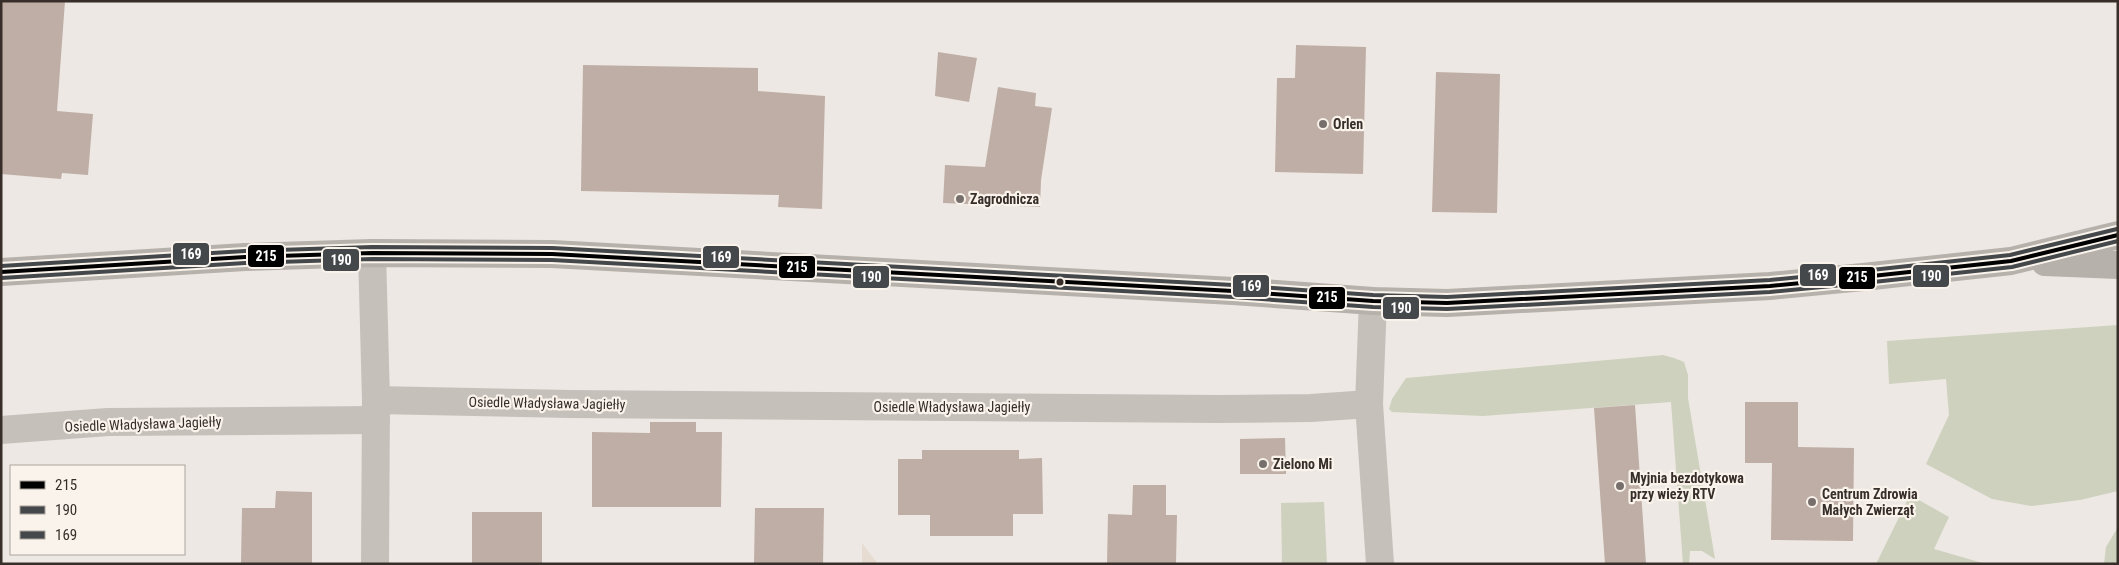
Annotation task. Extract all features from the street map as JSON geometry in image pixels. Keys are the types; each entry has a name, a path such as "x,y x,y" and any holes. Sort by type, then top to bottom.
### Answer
{"street":[{"path":"1,272 245,257 372,252 552,254 1233,290 1374,301 1466,302 1770,286 2011,261 2118,235"},
{"path":"372,252 376,410 375,564"},
{"path":"2011,261 2118,265"},
{"path":"1374,301 1369,404 1380,564"},
{"name":"Osiedle Władysława Jagiełły","path":"1,430 108,422 376,410 580,404 1220,409 1311,408 1369,404"}],"green space":[{"path":"2118,325 2118,491 2080,500 2031,506 1992,499 1926,464 1949,415 1946,379 1889,384 1887,341"},
{"path":"1663,355 1684,362 1688,375 1688,398 1715,559 1702,551 1690,551 1689,564 1683,564 1671,402 1483,416 1392,412 1389,409 1392,399 1406,378"},
{"path":"1910,495 1949,517 1934,549 1986,564 1876,564"},
{"path":"1324,502 1327,564 1282,564 1281,503"},
{"path":"2118,527 2118,564 2104,564 2106,547"}],"shaded area":[{"path":"862,543 878,564 862,564"}],"building":[{"path":"1,1 65,1 57,111 93,114 88,175 62,173 61,179 1,174"},
{"path":"1296,45 1366,47 1363,174 1275,172 1277,78 1295,78"},
{"path":"938,52 977,58 969,102 935,96"},
{"path":"583,65 758,68 758,91 825,96 822,209 778,207 779,195 581,191"},
{"path":"1436,72 1500,74 1497,213 1432,212"},
{"path":"998,87 1036,93 1035,106 1052,108 1041,180 1040,207 943,203 945,165 985,167"},
{"name":"Centrum Zdrowia Małych Zwierząt","path":"1745,402 1798,402 1798,447 1854,448 1853,541 1771,540 1772,463 1745,463"},
{"name":"Myjnia bezdotykowa przy wieży RTV","path":"1635,405 1646,564 1605,564 1594,408"},
{"path":"650,422 696,422 696,432 722,432 721,507 592,507 592,432 650,433"},
{"name":"Zielono Mi","path":"1285,438 1286,474 1240,474 1240,439"},
{"path":"922,450 1019,450 1019,459 1042,458 1043,514 1013,514 1013,536 930,536 930,515 898,515 898,459 922,459"},
{"path":"1133,485 1166,485 1166,515 1177,515 1176,564 1107,564 1108,514 1132,515"},
{"path":"276,491 312,492 312,564 241,564 242,508 275,508"},
{"path":"755,508 824,508 823,564 754,564"},
{"path":"472,512 542,512 542,564 472,564"}],"transit line":[{"name":"169","path":"1,266 245,251 372,247 552,248 1233,285 1373,295 1447,297 1770,280 1862,271 2010,255 2117,229"},
{"name":"215","path":"1,272 245,257 372,253 552,254 1233,291 1373,301 1447,303 1770,286 1863,277 2011,261 2118,235"},
{"name":"190","path":"1,278 245,263 372,259 552,260 1233,297 1373,307 1447,309 1770,292 1864,283 2012,267 2118,241"}],"place":[{"name":"Orlen","path":"1323,124"},
{"name":"Zagrodnicza","path":"960,199"},
{"name":"Zielono Mi","path":"1263,464"},
{"name":"Myjnia bezdotykowa przy wieży RTV","path":"1620,486"},
{"name":"Centrum Zdrowia Małych Zwierząt","path":"1812,502"}]}
